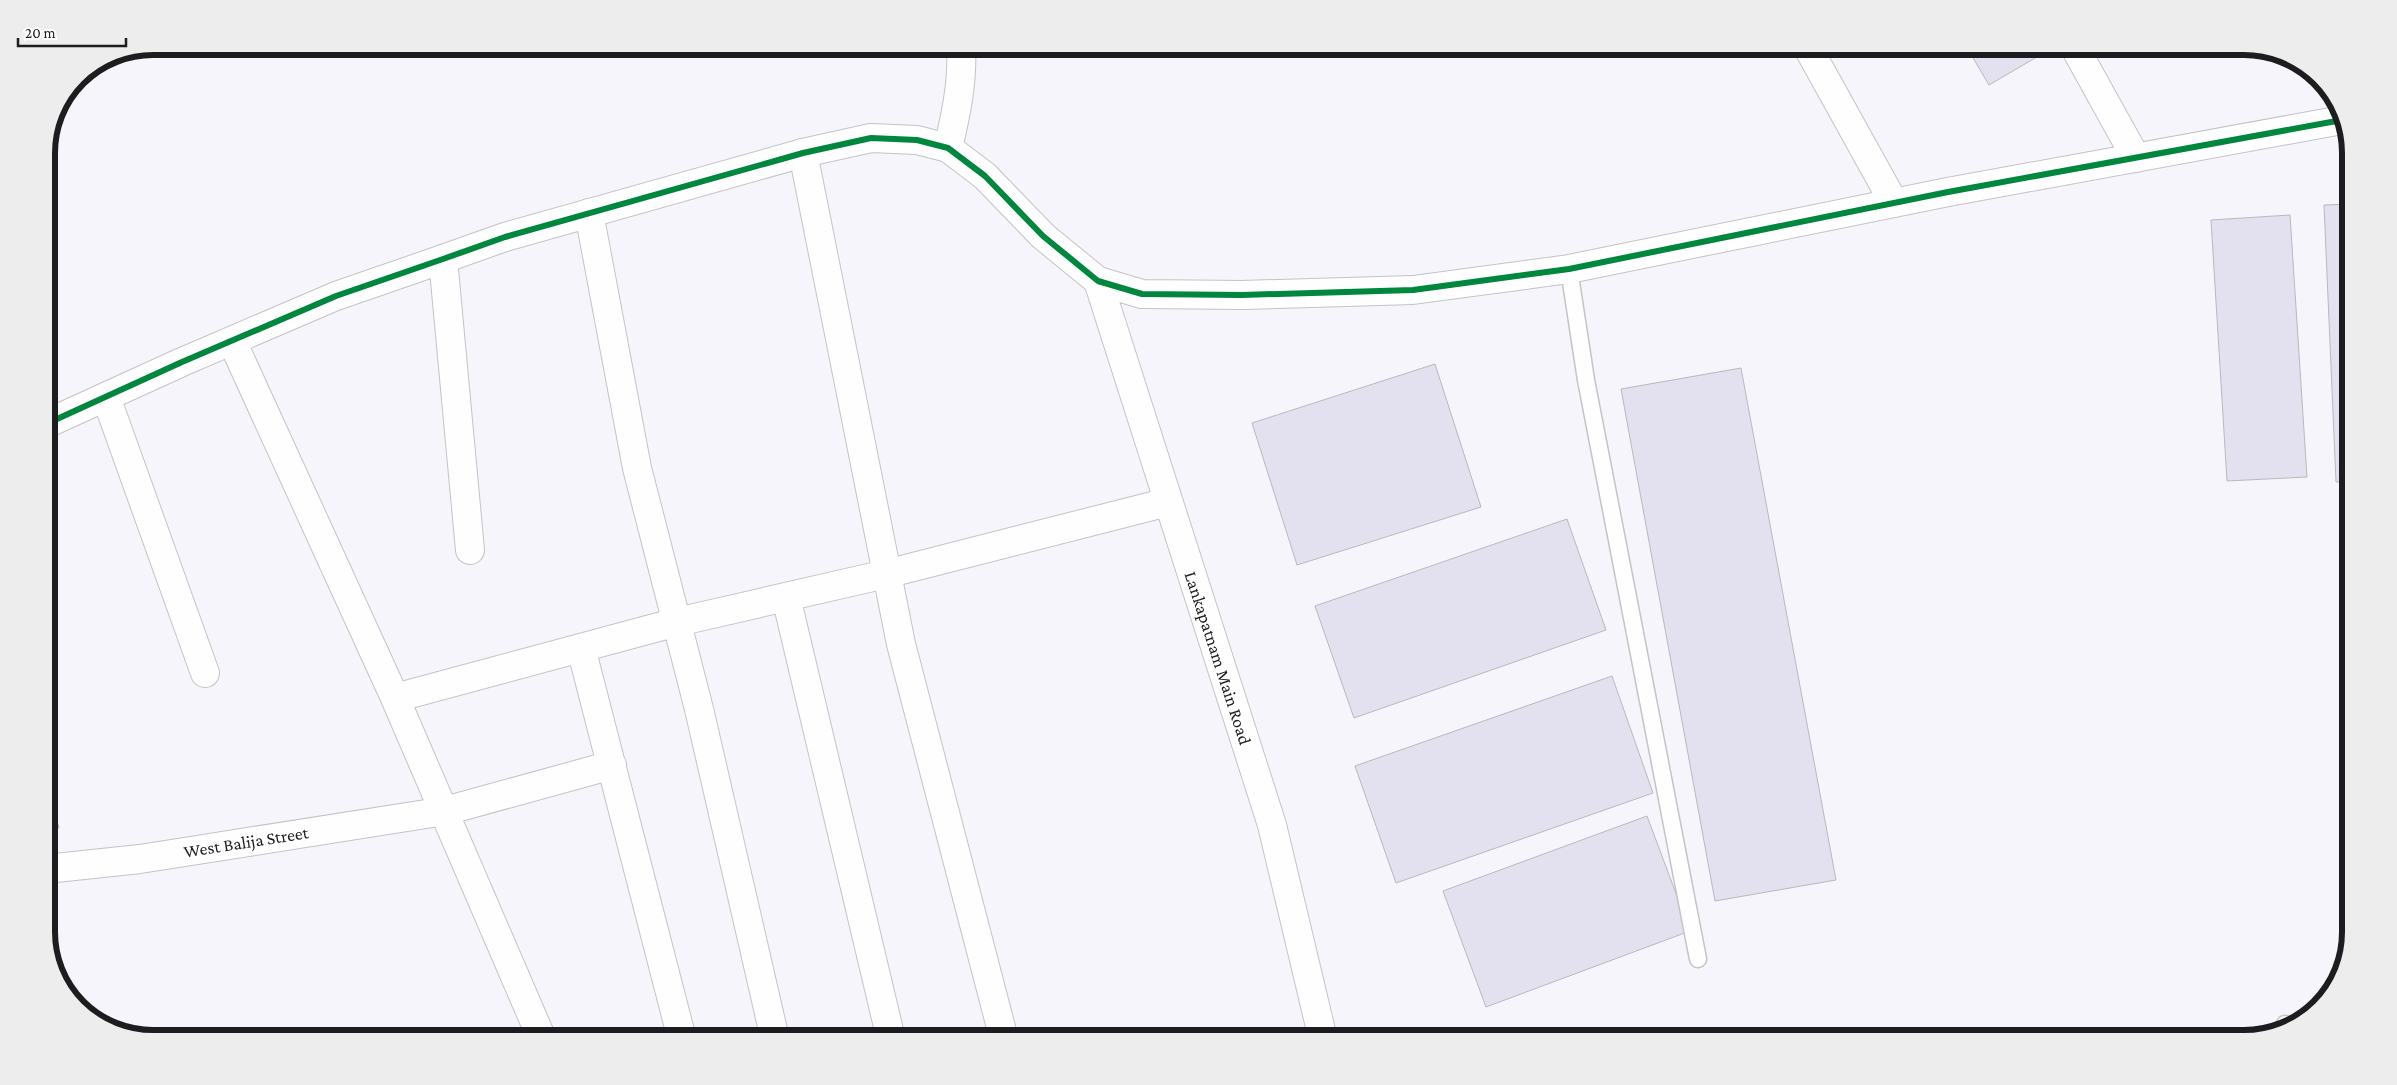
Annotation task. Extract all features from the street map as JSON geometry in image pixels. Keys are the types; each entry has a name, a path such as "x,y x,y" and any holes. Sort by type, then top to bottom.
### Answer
{"street":[{"path":"948,148 959,100 963,72 962,55"},
{"path":"1812,55 1894,203"},
{"path":"2079,55 2136,158"},
{"path":"55,420 336,296 505,237 803,153 871,138 917,140 948,148 985,176 1043,236 1098,281 1142,294 1242,295 1413,290 1570,269 1894,203 2337,121"},
{"path":"803,153 903,653 1002,1030"},
{"path":"589,213 637,468 677,622 773,1030"},
{"path":"443,259 470,550"},
{"name":"Lankapatnam Main Road","path":"1098,281 1272,825 1316,1030"},
{"path":"232,341 395,698 538,1030"},
{"path":"106,397 205,673"},
{"path":"395,698 677,622 886,574 1168,502"},
{"path":"786,597 889,1030"},
{"path":"581,648 680,1030"},
{"name":"West Balija Street","path":"55,868 140,859 445,811 612,765"}],"lane":[{"path":"1570,269 1586,380 1698,959"}],"building":[{"path":"1971,55 2040,55 1989,85"},
{"path":"2342,204 2342,482 2336,482 2324,205"},
{"path":"2290,215 2307,477 2227,481 2211,220"},
{"path":"1435,364 1481,507 1297,565 1252,423"},
{"path":"1741,368 1836,880 1715,901 1621,389"},
{"path":"1567,519 1606,630 1354,718 1315,606"},
{"path":"1612,676 1653,793 1396,883 1355,766"},
{"path":"55,814 59,828 55,829"},
{"path":"1647,816 1690,931 1486,1007 1443,891"}],"cycle path":[{"path":"55,420 182,362 336,296 505,237 803,153 871,138 917,140 948,148 985,176 1043,236 1098,281 1142,294 1242,295 1413,290 1569,269 1948,192 2337,121"}]}
